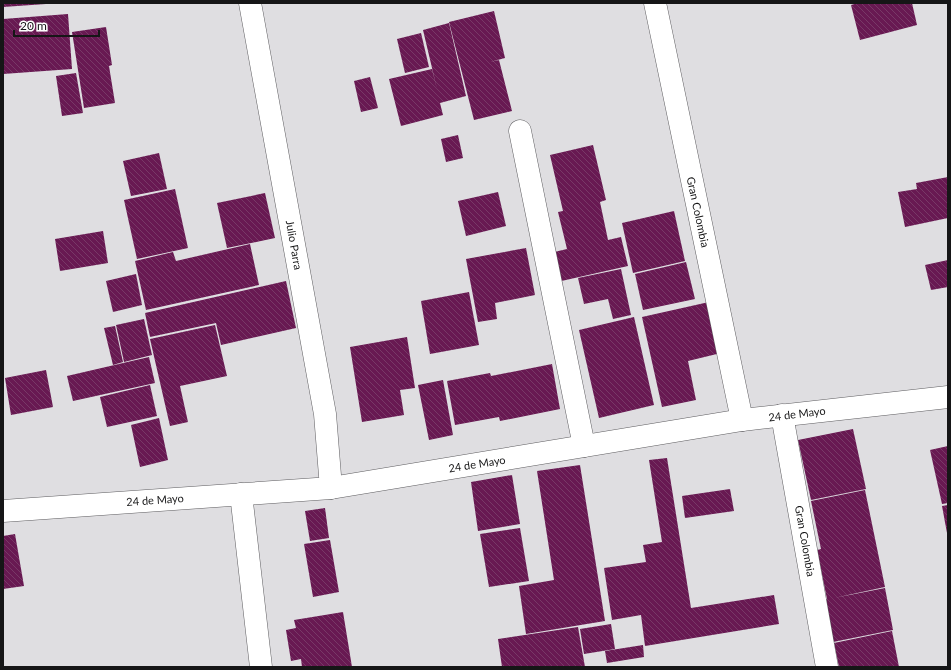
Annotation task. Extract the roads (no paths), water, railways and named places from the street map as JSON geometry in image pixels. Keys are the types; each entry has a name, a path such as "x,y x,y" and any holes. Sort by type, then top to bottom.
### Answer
{"street":[{"name":"Julio Parra","path":"250,3 325,414 331,488"},
{"name":"Gran Colombia","path":"655,3 742,420"},
{"path":"520,132 584,446"},
{"name":"24 de Mayo","path":"3,511 331,488 742,420 948,397"},
{"name":"Gran Colombia","path":"782,415 827,667"},
{"path":"241,494 261,667"}]}
